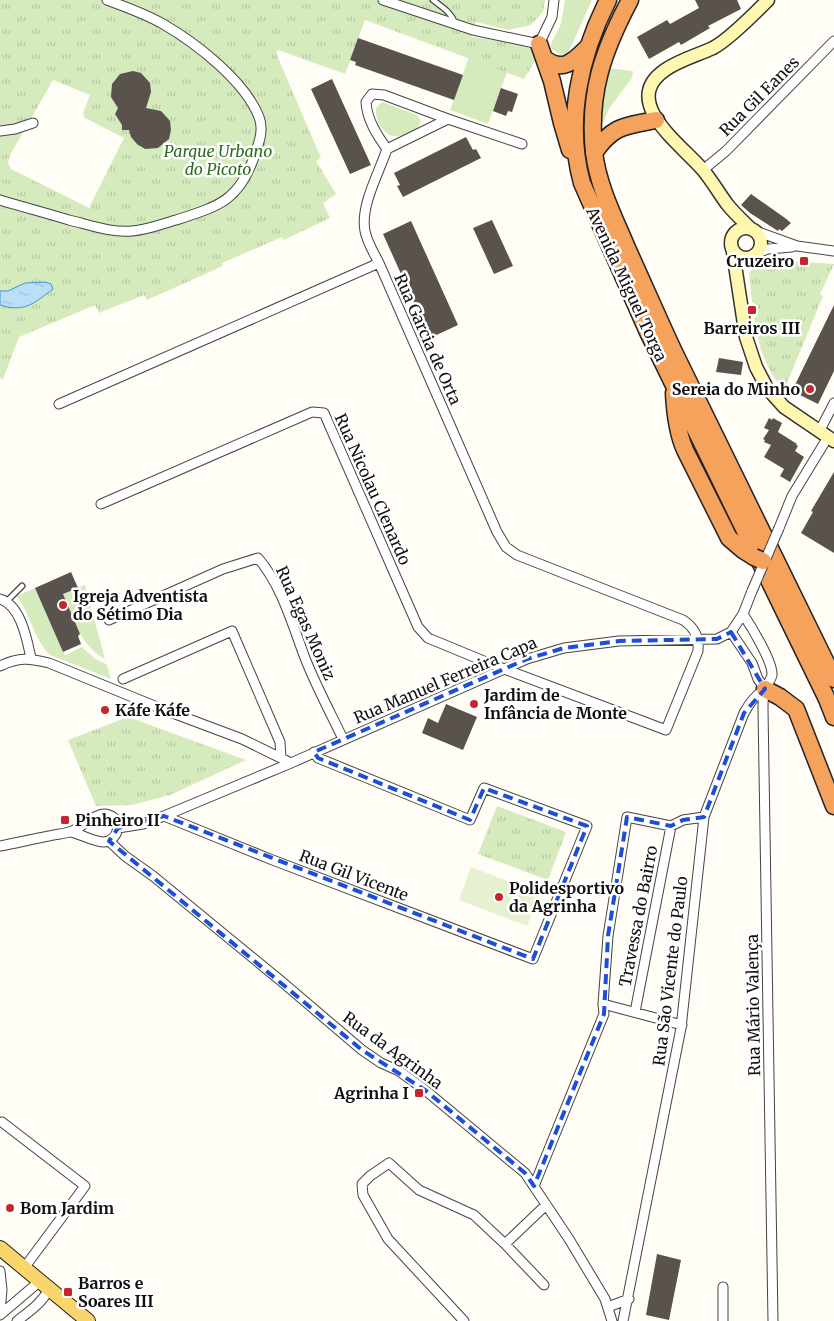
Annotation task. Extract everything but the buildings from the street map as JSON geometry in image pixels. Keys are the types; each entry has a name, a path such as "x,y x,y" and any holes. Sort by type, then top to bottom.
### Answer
{"highway":[{"name":"Avenida Miguel Torga","path":"608,0 582,64 575,130 577,166 587,197 647,330 827,699 834,718"},
{"name":"Avenida Miguel Torga","path":"630,0 612,34 597,78 592,125 594,153 599,179 654,308 834,678"},
{"path":"541,51 551,64 558,66 570,62 587,48"},
{"path":"541,51 552,81 569,148 577,166"},
{"path":"594,153 605,138 618,128 656,120"},
{"path":"674,386 676,422 685,450 729,538 761,560"},
{"path":"805,620 824,639 834,657"},
{"path":"765,690 780,696 796,709 834,806"}],"main road":[{"path":"0,1248 88,1321"}],"street":[{"path":"0,200 99,228 131,232 217,206 228,199 246,178 259,143 261,130 256,110 240,87 211,58 163,24 107,0"},
{"path":"383,0 455,25 541,51 552,17 554,0"},
{"path":"746,21 758,0"},
{"path":"737,280 741,266 761,242 759,237 728,205 703,170 673,141 656,120 651,109 649,95 654,79 666,69 716,47 768,0"},
{"name":"Rua Gil Eanes","path":"703,170 726,151 834,41"},
{"path":"387,150 373,128 366,109 366,102 372,94 384,95 522,144"},
{"path":"379,264 365,232 364,218 366,205 387,150 448,119"},
{"path":"0,131 33,124"},
{"path":"728,205 732,236 731,246 746,337 756,367 767,388 784,407 827,437"},
{"path":"732,236 740,229 752,230 797,246 834,251"},
{"path":"733,252 737,256 752,255 768,249 797,246"},
{"name":"Rua Garcia de Orta","path":"59,404 379,264 497,532 506,547 517,556 683,620 691,625 699,639"},
{"path":"765,690 758,679 752,663 731,632 743,614 761,560 779,528 792,496 827,437 834,403"},
{"name":"Rua Nicolau Clenardo","path":"101,504 312,412 324,413 418,627 428,638 503,669"},
{"name":"Rua Egas Moniz","path":"109,620 223,569 258,558 268,570 286,608 306,659 343,739"},
{"path":"3,601 18,615 27,637 31,658"},
{"name":"Rua Mário Valença","path":"743,614 753,629 771,667 772,676 765,690 763,709 773,1321"},
{"path":"123,678 232,630 280,742 281,758"},
{"name":"Rua Manuel Ferreira Capa","path":"118,828 142,824 164,816 291,763 527,659 564,648 619,641 717,639 731,632"},
{"path":"503,669 666,730 698,651 699,639"},
{"path":"0,666 11,661 31,658 49,663 242,739 291,763"},
{"name":"Rua São Vicente do Paulo","path":"624,1321 682,1025 704,817 750,703 765,690"},
{"name":"Rua Gil Vicente","path":"164,816 534,959 587,826 484,788 470,820 318,758 314,752"},
{"path":"0,846 71,832 100,814 107,814 116,820 118,828 114,838 102,842 71,832"},
{"path":"534,1186 604,1014 603,1004 608,936 626,817 672,826 683,820 704,817"},
{"path":"91,820 90,832 95,840"},
{"name":"Travessa do Bairro","path":"635,1012 672,826"},
{"name":"Rua da Agrinha","path":"109,841 125,856 153,876 273,974 362,1050 381,1063 398,1071 425,1090 525,1173 569,1239 605,1299 612,1321"},
{"path":"603,1004 682,1025"},
{"path":"2,1122 85,1186 24,1268"},
{"path":"464,1321 388,1239 363,1195 362,1184 389,1163 419,1190 474,1215 544,1284"},
{"path":"505,1244 546,1206"},
{"path":"0,1271 2,1290 0,1311"},
{"path":"0,1315 44,1285 45,1297 36,1307 17,1321"},
{"path":"723,1287 724,1321"},
{"path":"608,1307 629,1299"}],"lane":[{"path":"433,0 446,10 454,20 455,25"},
{"path":"3,601 22,586"}],"highlighted area":[{"path":"731,632 765,689 744,713 704,817 683,820 671,826 627,817 608,936 604,1014 534,1186 525,1173 425,1090 362,1050 109,841 118,828 164,816 533,959 587,826 484,788 470,820 318,758 314,752 527,659 564,648 619,641 717,639"}],"green space":[{"name":"Parque Urbano do Picoto","path":"0,0 545,0 543,12 531,25 508,30 476,22 472,37 514,43 536,53 536,59 524,79 365,20 345,74 278,50 276,53 321,158 316,161 336,194 323,203 330,218 284,240 282,237 222,263 223,266 147,300 144,295 99,313 95,305 19,337 3,379 0,378","holes":["53,80 90,95 83,113 85,118 124,138 89,208 11,169 8,163 10,155"]},
{"path":"565,0 592,0 571,47 563,55 551,48 551,44 561,24"},
{"path":"469,57 507,72 488,124 450,110"},
{"path":"607,68 633,71 632,78 610,107 602,125 600,105"},
{"path":"382,102 417,115 421,121 420,125 413,132 403,136 389,135 383,129 376,116 376,108"},
{"path":"773,260 834,264 820,294 823,296 785,388 774,378 761,350 754,319 758,314 757,305 752,302 749,273 755,266"},
{"path":"85,585 105,659 89,647 79,631 63,594"},
{"path":"35,588 65,655 82,647 94,658 107,665 111,679 50,655 36,635 26,611 17,596"},
{"path":"128,717 246,760 170,795 132,805 96,806 68,740"},
{"name":"Polidesportivo da Agrinha","path":"497,806 566,832 548,880 478,854"},
{"name":"Polidesportivo da Agrinha","path":"471,867 539,893 527,926 459,900"}],"water":[{"path":"45,282 51,284 53,289 29,305 16,308 0,305 0,291 8,291 25,283"}],"place":[{"name":"Cruzeiro","path":"804,261"},
{"name":"Barreiros III","path":"752,310"},
{"name":"Sereia do Minho","path":"810,389"},
{"name":"Igreja Adventista do Sétimo Dia","path":"63,605"},
{"name":"Jardim de Infância de Monte","path":"474,704"},
{"name":"Káfe Káfe","path":"105,710"},
{"name":"Pinheiro II","path":"65,820"},
{"name":"Polidesportivo da Agrinha","path":"499,897"},
{"name":"Agrinha I","path":"419,1093"},
{"name":"Bom Jardim","path":"10,1208"},
{"name":"Barros e Soares III","path":"68,1292"}]}
